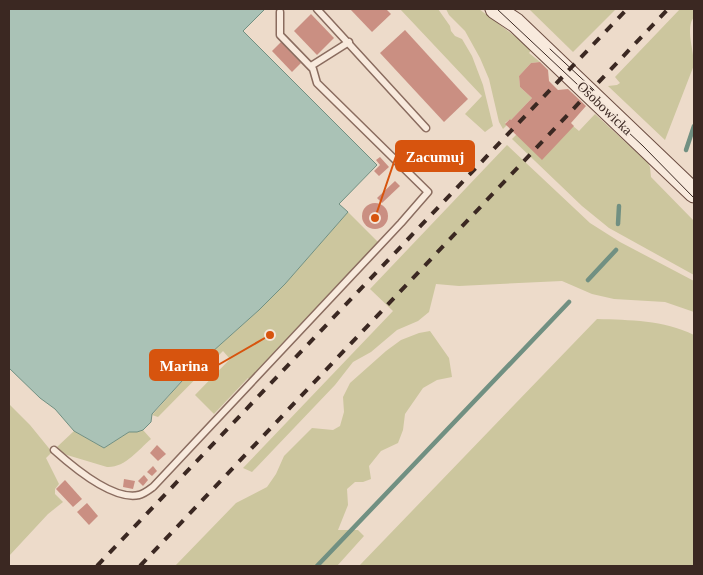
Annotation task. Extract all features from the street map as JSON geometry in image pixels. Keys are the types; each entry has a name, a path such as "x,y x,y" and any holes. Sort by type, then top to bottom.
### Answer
{"street":[{"name":"Osobowicka","path":"495,9 511,16 694,194"}],"lane":[{"path":"317,9 426,128"},
{"path":"54,450 72,466 111,490 127,495 140,495 153,487 428,192 317,83 311,66 280,35 280,10"},
{"path":"311,66 349,42"}],"shaded area":[{"path":"9,9 262,9 264,10 243,31 377,165 339,204 348,212 285,284 193,369 152,414 151,422 143,430 129,432 104,448 74,431 55,409 40,398 9,368"},
{"path":"400,9 438,9 455,36 462,39 472,56 483,85 493,126 485,132 465,114 482,96"},
{"path":"446,9 479,9 532,49 529,53 540,62 531,63 519,76 520,87 532,98 511,120 505,123 507,125 503,129 499,122 489,79 480,58 465,31 449,15"},
{"path":"529,9 616,9 573,52"},
{"path":"680,9 694,9 690,33 694,65 665,140 608,86 620,83 615,77"},
{"path":"595,114 648,163 651,177 694,221 694,275 609,228 582,206 512,139 516,135 573,126 579,131"},
{"path":"507,145 590,223 620,242 694,281 694,312 665,302 614,299 592,294 562,281 459,286 436,284 429,312 418,321 397,330 371,352 353,362 335,385 252,472 243,468 393,311 370,289"},
{"path":"348,212 379,243 250,380 248,378 214,414 195,395 230,359 223,351 158,417 152,415 193,369 285,284"},
{"path":"597,319 658,324 670,326 694,335 694,566 359,566"},
{"path":"430,331 449,358 452,377 437,380 423,388 405,414 403,430 398,443 381,451 369,466 371,479 355,482 347,489 348,505 338,530 358,530 364,536 337,566 175,566 236,503 267,487 276,474 284,456 312,428 333,430 340,426 344,412 343,397 350,383 401,340"},
{"path":"9,404 30,425 52,452 46,458 59,484 55,489 55,494 63,502 48,514 9,556"},
{"path":"143,430 151,439 131,457 114,467 107,467 67,455 57,447 74,431 104,448 129,432"}],"building":[{"path":"350,9 386,9 391,14 372,32"},
{"path":"311,14 334,38 317,55 294,31"},
{"path":"405,30 468,99 444,122 380,53"},
{"path":"281,42 301,63 292,72 272,51"},
{"path":"540,62 548,70 549,81 558,90 568,89 586,106 571,123 574,126 542,160 505,124 532,98 520,87 519,76 531,63"},
{"path":"380,157 389,167 379,176 374,171 380,165 376,160"},
{"path":"395,181 400,186 382,203 377,198"},
{"path":"375,203 384,207 388,216 384,225 375,229 366,225 362,216 366,207"},
{"path":"157,445 166,454 158,461 150,453"},
{"path":"153,466 157,471 152,476 147,472"},
{"path":"144,475 148,480 143,486 138,481"},
{"path":"124,479 135,481 133,489 123,487"},
{"path":"65,480 82,499 73,507 56,489"},
{"path":"87,503 98,516 89,525 77,512"}],"waterway":[{"path":"686,150 694,126"},
{"path":"618,224 619,206"},
{"path":"588,280 616,250"},
{"path":"317,566 569,302"}],"tram line":[{"path":"497,9 643,146 694,198"},
{"path":"550,49 594,90"}],"railway":[{"path":"97,566 627,9"},
{"path":"140,566 668,9"}],"place":[{"name":"Zacumuj","path":"375,218"},
{"name":"Marina","path":"270,335"}]}
